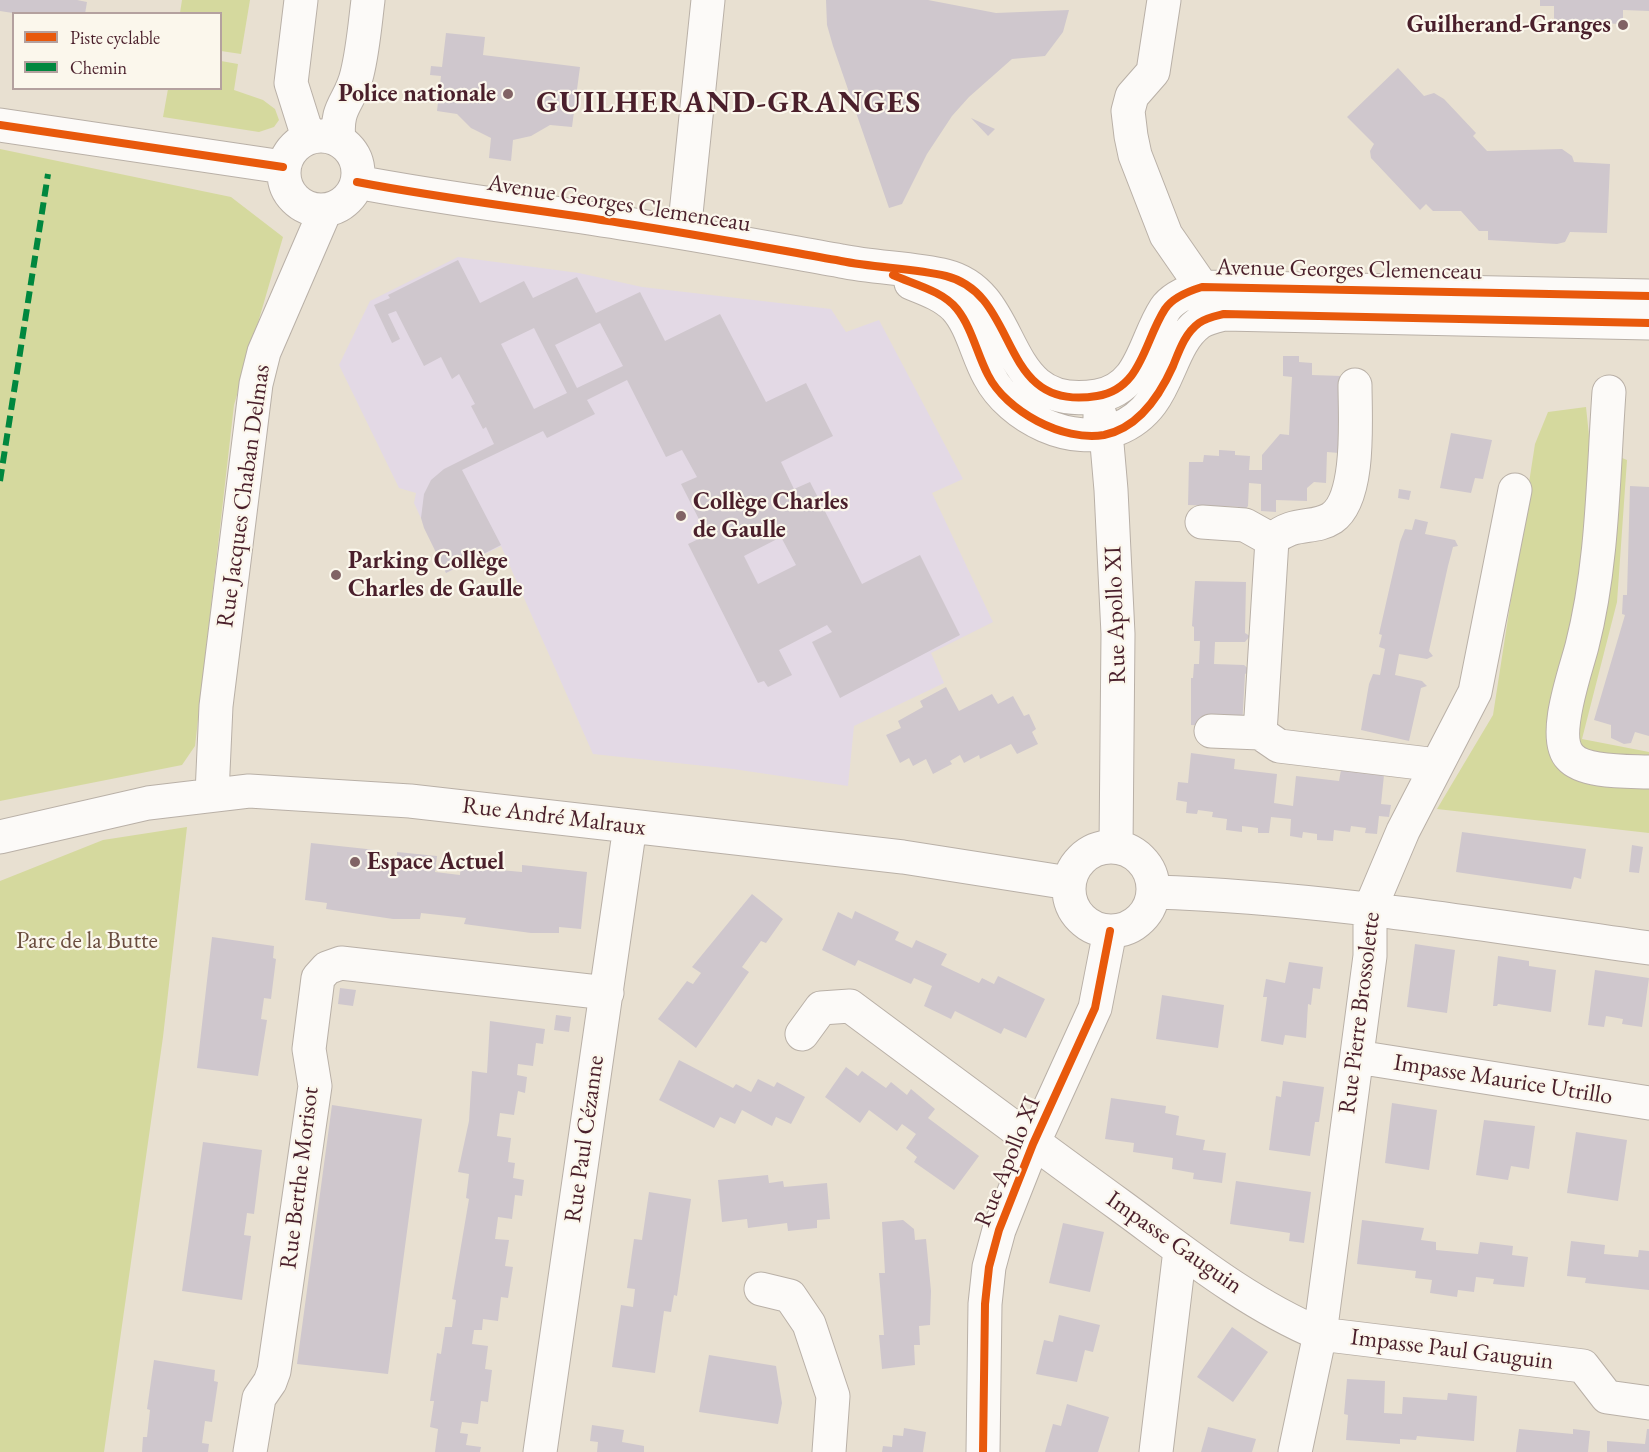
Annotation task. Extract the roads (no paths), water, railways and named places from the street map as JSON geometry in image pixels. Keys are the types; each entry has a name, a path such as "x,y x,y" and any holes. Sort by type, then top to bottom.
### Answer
{"street":[{"path":"301,0 291,83 324,139"},
{"path":"324,139 353,91 358,73 368,0"},
{"path":"684,233 708,0"},
{"path":"1164,0 1153,72 1132,96 1128,111 1135,155 1166,235 1202,286"},
{"path":"0,125 283,167"},
{"path":"324,139 351,150 358,166 357,182 345,202 325,211 298,204 289,194 284,181 283,167 288,154 296,144 324,139"},
{"name":"Avenue Georges Clemenceau","path":"357,182 684,233 875,268 947,276 964,284 987,301 1024,371 1046,390 1071,398 1098,396 1116,389 1135,372 1166,308 1178,298 1202,286 1649,296"},
{"name":"Rue Jacques Chaban Delmas","path":"212,794 216,706 256,384 264,352 325,211"},
{"name":"Avenue Georges Clemenceau","path":"875,268 945,298 956,308 989,377 1004,399 1047,426 1076,434 1104,435 1126,426 1141,415 1167,378 1189,333 1200,322 1224,314 1649,323"},
{"path":"1260,733 1272,540 1283,530 1331,518 1347,499 1354,455 1355,385"},
{"name":"Rue Apollo XI","path":"1116,389 1100,417 1111,490 1118,634 1116,846"},
{"path":"1609,392 1592,610 1563,724 1564,744 1570,757 1587,767 1649,772"},
{"name":"Rue Pierre Brossolette","path":"1295,1452 1320,1334 1370,956 1370,909 1403,831 1475,692 1515,490"},
{"path":"1202,522 1245,525 1272,540"},
{"path":"1211,731 1260,733 1279,746 1437,765"},
{"name":"Rue André Malraux","path":"0,837 148,803 249,791 392,800 630,826 903,857 1069,883"},
{"name":"Rue Paul Cézanne","path":"540,1452 630,826"},
{"name":"Rue André Malraux","path":"0,849 39,828"},
{"path":"1116,846 1131,852 1143,862 1151,876 1153,892 1149,907 1139,920 1125,928 1110,931 1084,921 1074,910 1069,897 1069,883 1074,867 1085,855 1100,848 1116,846"},
{"path":"1153,892 1209,894 1370,909 1649,948"},
{"name":"Rue Apollo XI","path":"983,1452 985,1304 989,1267 999,1230 1034,1144 1095,1008 1110,931"},
{"name":"Rue Berthe Morisot","path":"250,1452 259,1398 270,1383 278,1347 315,1086 309,1048 318,978 327,968 341,963 607,993"},
{"name":"Impasse Gauguin","path":"802,1034 821,1008 850,1006 1180,1250 1287,1321 1320,1334"},
{"name":"Impasse Maurice Utrillo","path":"1357,1057 1649,1103"},
{"path":"1156,1452 1180,1250"},
{"path":"761,1289 790,1296 809,1324 833,1396 829,1452"},
{"name":"Impasse Paul Gauguin","path":"1320,1334 1584,1366 1607,1397 1649,1402"}],"place":[{"name":"Guilherand-Granges","path":"1623,25"},
{"name":"Police nationale","path":"508,94"},
{"name":"Collège Charles de Gaulle","path":"681,516"},
{"name":"Parking Collège Charles de Gaulle","path":"336,575"},
{"name":"Espace Actuel","path":"355,862"}],"district":[{"name":"GUILHERAND-GRANGES","path":"729,104"}],"park label":[{"name":"Parc de la Butte","path":"87,941"}]}
